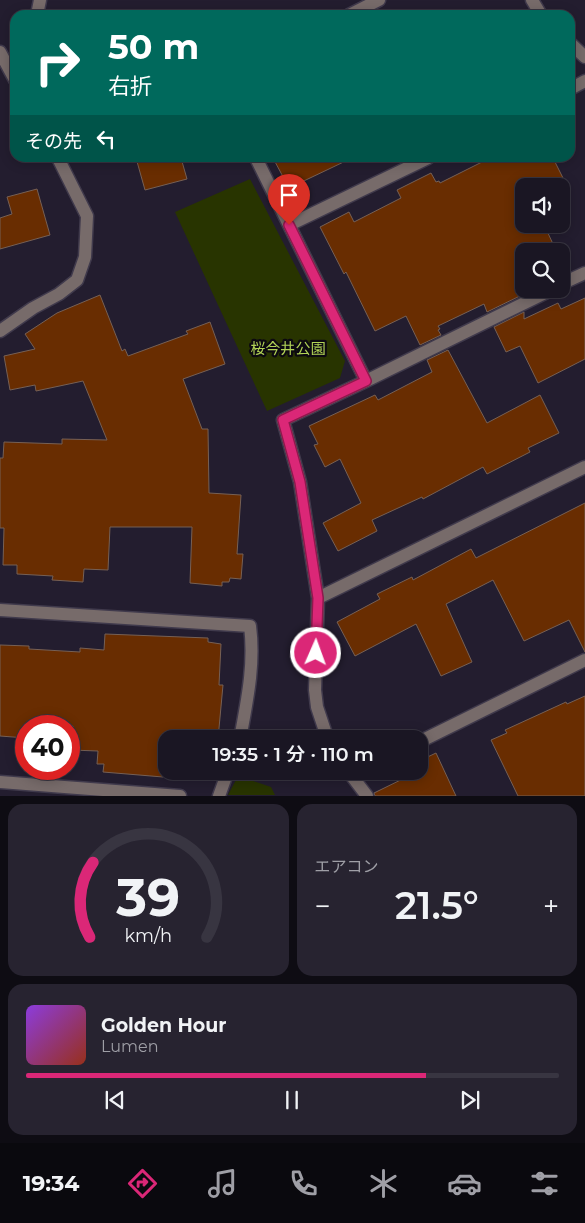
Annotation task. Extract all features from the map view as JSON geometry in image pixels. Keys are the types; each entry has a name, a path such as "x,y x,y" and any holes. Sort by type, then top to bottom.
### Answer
{"street":[{"path":"359,10 379,0"},
{"path":"575,48 585,57"},
{"path":"0,52 10,71"},
{"path":"0,331 32,308 59,294 77,280 85,257 87,216 60,162"},
{"path":"258,162 366,381"},
{"path":"289,225 420,162"},
{"path":"570,280 585,273"},
{"path":"324,730 317,707 315,690 318,598 300,482 283,420 534,298"},
{"path":"318,598 585,467"},
{"path":"0,610 250,626 252,644 250,688 242,730"},
{"path":"428,738 585,660"},
{"path":"219,796 225,780"},
{"path":"357,780 367,796"},
{"path":"0,782 180,796"}],"green space":[{"name":"桜今井公園","path":"250,179 345,361 340,378 267,411 175,212"},
{"path":"236,780 250,780 271,787 275,795 228,795"}],"building":[{"path":"137,162 182,162 187,179 145,190"},
{"path":"275,162 344,162 289,188"},
{"path":"482,162 555,162 563,178 515,178 515,233 548,233 553,243 515,243 516,298 487,312 484,304 438,326 441,335 420,345 406,316 375,331 346,272 344,274 320,227 349,212 354,222 401,198 397,190 431,173 436,182 439,181 440,183"},
{"path":"37,189 50,235 0,249 0,218 12,214 7,197"},
{"path":"100,295 122,351 125,349 128,356 188,334 186,331 210,322 225,364 183,379 202,429 208,429 209,493 241,495 237,554 243,554 241,579 230,578 229,582 222,582 222,586 190,583 192,527 110,527 108,570 84,569 83,582 52,580 53,576 17,574 17,565 3,565 4,528 0,528 0,458 3,458 4,442 62,444 62,439 107,440 83,381 36,391 35,385 10,390 4,356 35,349 25,334 57,313"},
{"path":"585,298 585,359 538,383 520,346 506,352 494,327 524,312 524,319 558,303 561,309"},
{"path":"448,350 487,423 540,395 559,433 528,448 530,452 487,474 483,467 423,499 422,497 372,520 377,531 338,551 323,523 361,503 340,459 325,467 314,445 318,444 309,426 375,395 378,400 432,372 427,360"},
{"path":"585,503 585,652 569,620 524,641 493,580 446,604 472,662 441,676 416,624 355,656 337,622 380,599 377,594 412,577 413,580 471,549 476,558"},
{"path":"105,634 208,638 208,642 221,644 219,685 223,685 219,730 158,730 158,777 103,772 104,764 97,764 98,751 80,750 80,715 15,715 15,737 0,736 0,645 29,646 29,649 80,652 80,648 104,650"},
{"path":"585,696 585,796 518,796 491,740 507,733 505,730 566,702 567,704"},
{"path":"436,753 456,796 375,796 374,793 401,780 428,780 428,757"}],"route":[{"path":"289,225 366,381 283,420 300,482 318,598 316,653"}]}
